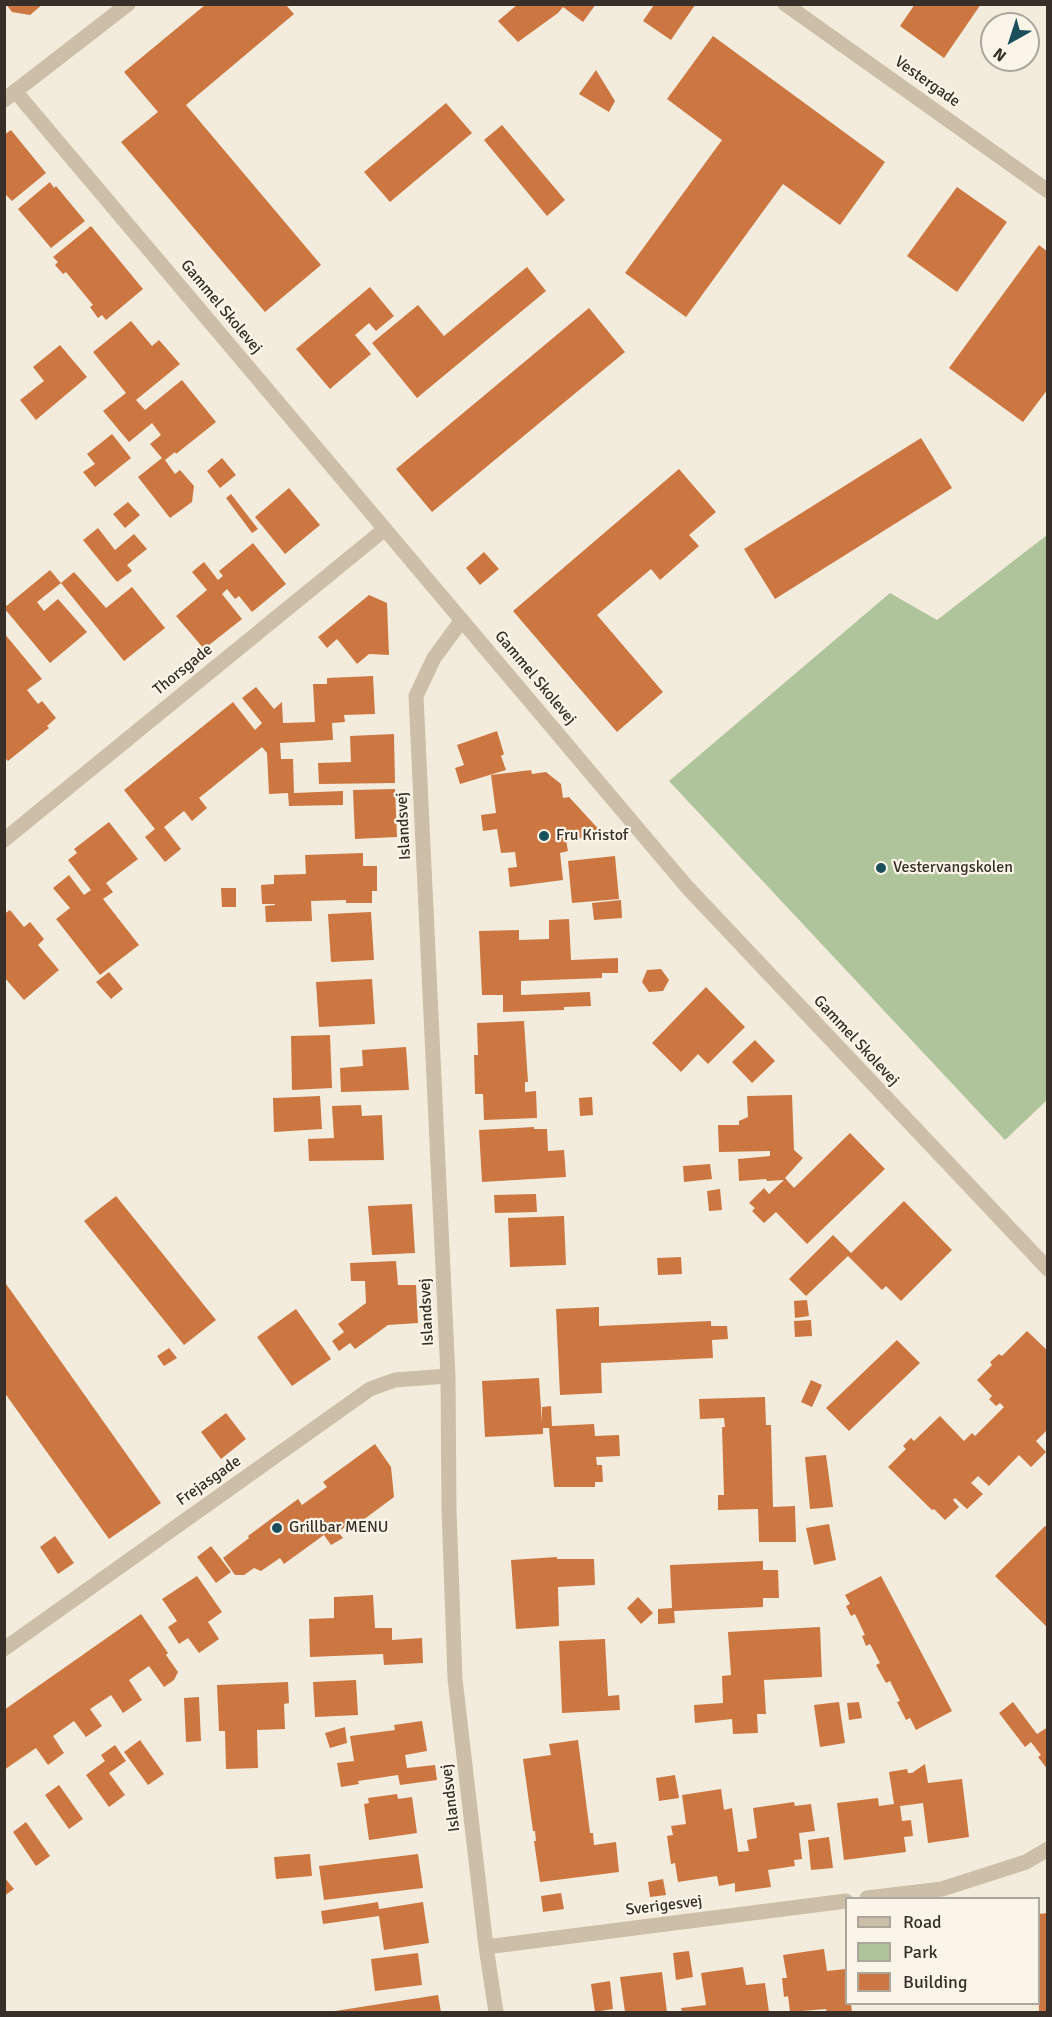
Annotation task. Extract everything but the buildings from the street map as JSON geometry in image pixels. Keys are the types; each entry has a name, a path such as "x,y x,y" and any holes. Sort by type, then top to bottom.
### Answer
{"street":[{"path":"10,96 128,4"},
{"name":"Vestergade","path":"785,4 1047,191"},
{"name":"Gammel Skolevej","path":"10,96 385,529 687,887 1047,1269"},
{"name":"Thorsgade","path":"4,840 385,529"},
{"name":"Islandsvej","path":"462,620 434,658 416,696 448,1376 449,1509 456,1679 486,1947 496,2013"},
{"name":"Frejasgade","path":"4,1649 370,1389 395,1380 448,1376"},
{"path":"882,1897 942,1889 1026,1862 1047,1849"},
{"name":"Sverigesvej","path":"486,1947 845,1901"}],"green space":[{"name":"Vestervangskolen","path":"1047,535 1047,1100 1005,1140 669,781 890,593 937,620"}],"place":[{"name":"Fru Kristof","path":"544,836"},
{"name":"Vestervangskolen","path":"881,868"},
{"name":"Grillbar MENU","path":"277,1528"}]}
